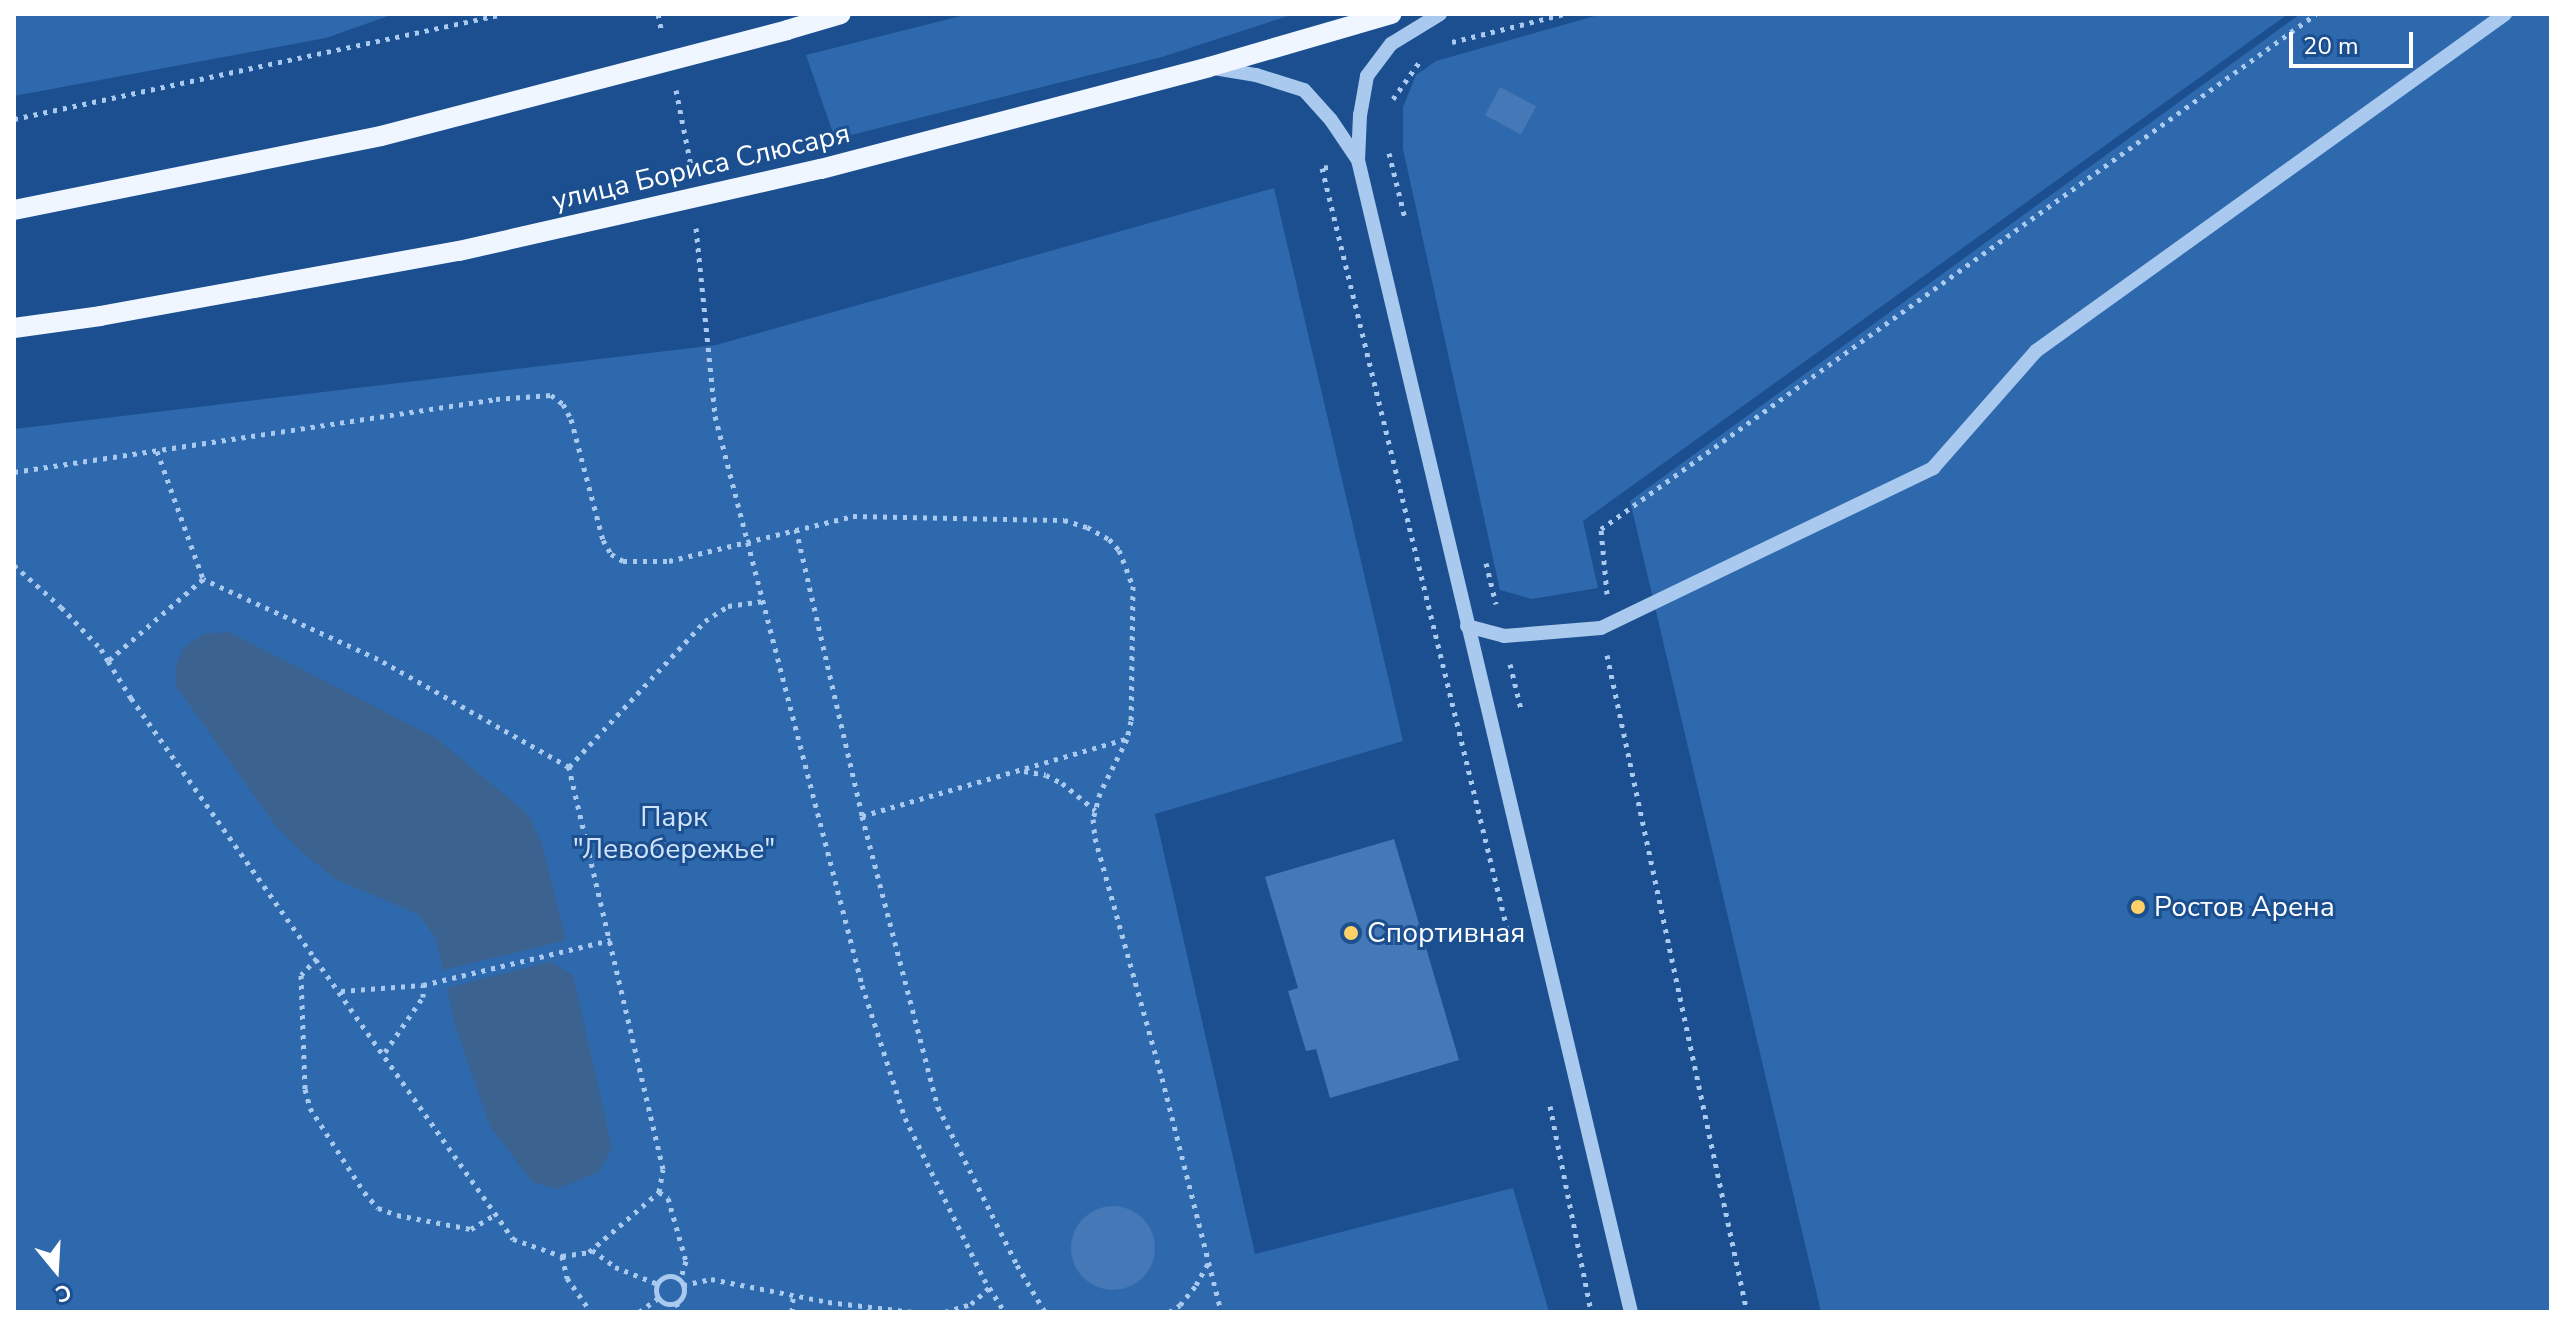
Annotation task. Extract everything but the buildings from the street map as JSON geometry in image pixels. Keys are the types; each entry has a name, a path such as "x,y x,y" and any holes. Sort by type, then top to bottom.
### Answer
{"main road":[{"path":"14,210 381,136 841,14"},
{"name":"улица Бориса Слюсаря","path":"14,328 100,316 459,251 821,169 1209,67 1391,14"}],"street":[{"path":"1440,14 1391,44 1367,76 1360,115 1358,160 1631,1312"},
{"path":"1467,626 1504,636 1601,628 1933,468 2036,351 2505,14"},
{"path":"1209,67 1256,75 1304,90 1331,120 1358,160"}],"path":[{"path":"14,119 502,14"},
{"path":"1444,47 1455,40 1564,14"},
{"path":"1747,1312 1601,628 1609,586 1601,529 2316,14"},
{"path":"1390,102 1421,60 1432,53"},
{"path":"1390,140 1389,153 1322,168 1511,942"},
{"path":"14,472 496,399 551,395 563,404 571,419 603,540 611,554 623,561 655,564 853,516 1064,520 1109,539 1119,550 1133,586 1131,721 1127,739 1095,810 1095,838 1221,1312"},
{"path":"715,416 862,985 894,1087 905,1118 1005,1312"},
{"path":"14,565 61,607 108,661 513,1239 562,1256 577,1256 592,1250 659,1192 663,1169 569,767 465,705 378,659 203,579 157,451"},
{"path":"796,529 862,816 942,1117 1017,1265 1045,1312"},
{"path":"108,661 203,579"},
{"path":"569,767 705,621 728,606 764,601"},
{"path":"862,816 1127,739"},
{"path":"1019,771 1046,775 1062,783 1095,810"},
{"path":"341,991 423,985 611,940"},
{"path":"317,958 301,975 305,1089 310,1108 364,1192 378,1208 397,1215 471,1229 496,1214"},
{"path":"385,1053 423,997 423,985"},
{"path":"1548,1097 1591,1312"},
{"path":"658,1298 666,1304 676,1303 683,1295 681,1283 686,1261 668,1198 659,1192"},
{"path":"592,1250 615,1267 658,1284"},
{"path":"562,1256 567,1278 591,1312"},
{"path":"1169,1312 1180,1305 1196,1285 1208,1262"},
{"path":"658,1284 671,1276 681,1283 711,1279 793,1296 913,1312"},
{"path":"658,1284 658,1298"},
{"path":"945,1312 971,1304 990,1287"},
{"path":"792,1312 793,1296"},
{"path":"639,1312 658,1298"},
{"path":"676,1303 681,1312"}],"green space":[{"path":"14,14 394,14 326,38 14,96"},
{"path":"969,14 1294,14 1162,57 835,139 806,55"},
{"path":"1602,14 2288,14 1583,521 1598,588 1532,599 1500,590 1403,149 1403,107 1416,75 1436,61"},
{"name":"Ростов Арена","path":"2300,14 2551,14 2551,1312 1821,1312 1630,501"},
{"name":"Парк \"Левобережье\"","path":"1274,188 1403,741 1155,814 1255,1254 1513,1188 1549,1312 14,1312 14,429 716,345"}],"shaded area":[{"path":"229,632 436,738 529,815 542,844 566,940 443,970 436,938 418,914 335,879 301,851 276,826 176,686 175,667 183,648 204,634"},
{"path":"550,962 573,975 612,1148 599,1172 557,1189 532,1182 490,1126 455,1025 447,988"}],"place":[{"name":"Ростов Арена","path":"2138,907"},
{"name":"Спортивная","path":"1351,933"}]}
